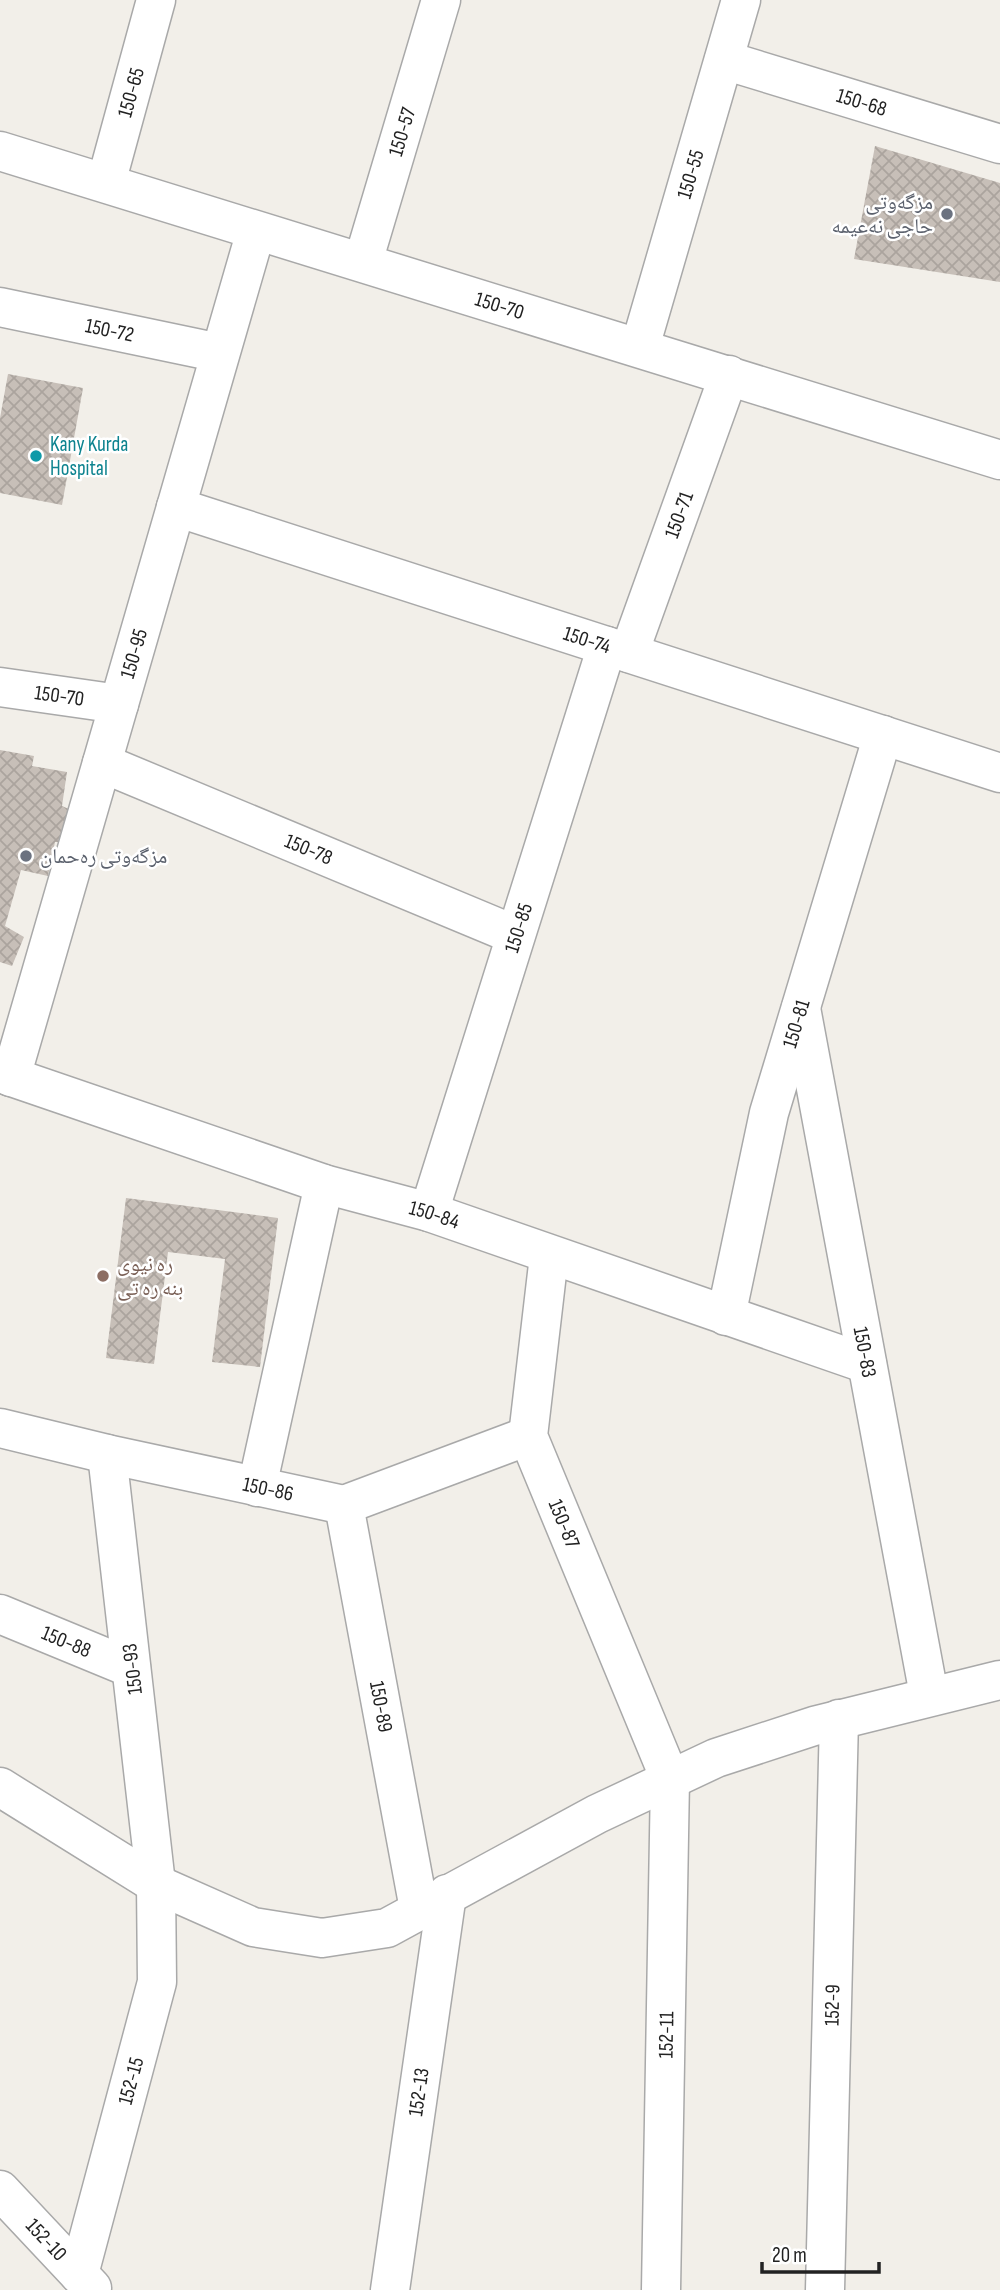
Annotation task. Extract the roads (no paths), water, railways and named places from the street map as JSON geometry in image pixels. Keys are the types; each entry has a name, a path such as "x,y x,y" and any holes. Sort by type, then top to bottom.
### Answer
{"street":[{"name":"150-65","path":"106,183 156,0"},
{"name":"150-57","path":"363,262 441,0"},
{"name":"150-55","path":"640,347 741,0"},
{"name":"150-68","path":"724,60 1000,144"},
{"name":"150-70","path":"0,151 1000,460"},
{"name":"150-95","path":"6,1075 102,763 256,231"},
{"name":"150-72","path":"0,307 220,353"},
{"name":"150-71","path":"618,650 729,375"},
{"name":"150-74","path":"176,507 1000,773"},
{"name":"150-85","path":"429,1212 515,935 618,650"},
{"name":"150-70","path":"0,687 119,704"},
{"name":"150-81","path":"726,1316 769,1113 883,736"},
{"name":"150-78","path":"102,763 515,935"},
{"name":"150-83","path":"801,1008 929,1695"},
{"name":"150-84","path":"6,1075 324,1184 429,1212 549,1256 867,1364"},
{"path":"257,1487 324,1184"},
{"name":"150-87","path":"549,1256 528,1436 670,1779"},
{"name":"150-86","path":"0,1428 344,1505"},
{"path":"344,1505 528,1436"},
{"name":"150-93","path":"107,1454 156,1884"},
{"name":"150-89","path":"344,1505 433,1901"},
{"name":"150-88","path":"0,1615 131,1668"},
{"path":"0,1787 156,1884 253,1927 322,1938 387,1927 597,1814 716,1758 839,1719 929,1695 1000,1680"},
{"name":"152-9","path":"825,2290 839,1719"},
{"name":"152-11","path":"661,2290 670,1779"},
{"name":"152-15","path":"86,2282 157,1982 156,1884"},
{"name":"152-13","path":"390,2290 433,1901"},
{"name":"152-10","path":"0,2190 86,2282"}],"place":[{"name":"مزگەوتی حاجی نەعیمە","path":"947,214"},
{"name":"Kany Kurda Hospital","path":"36,456"},
{"name":"مزگەوتی رەحمان","path":"26,856"},
{"name":"ره نیوی بنه ره تی","path":"103,1276"}]}
